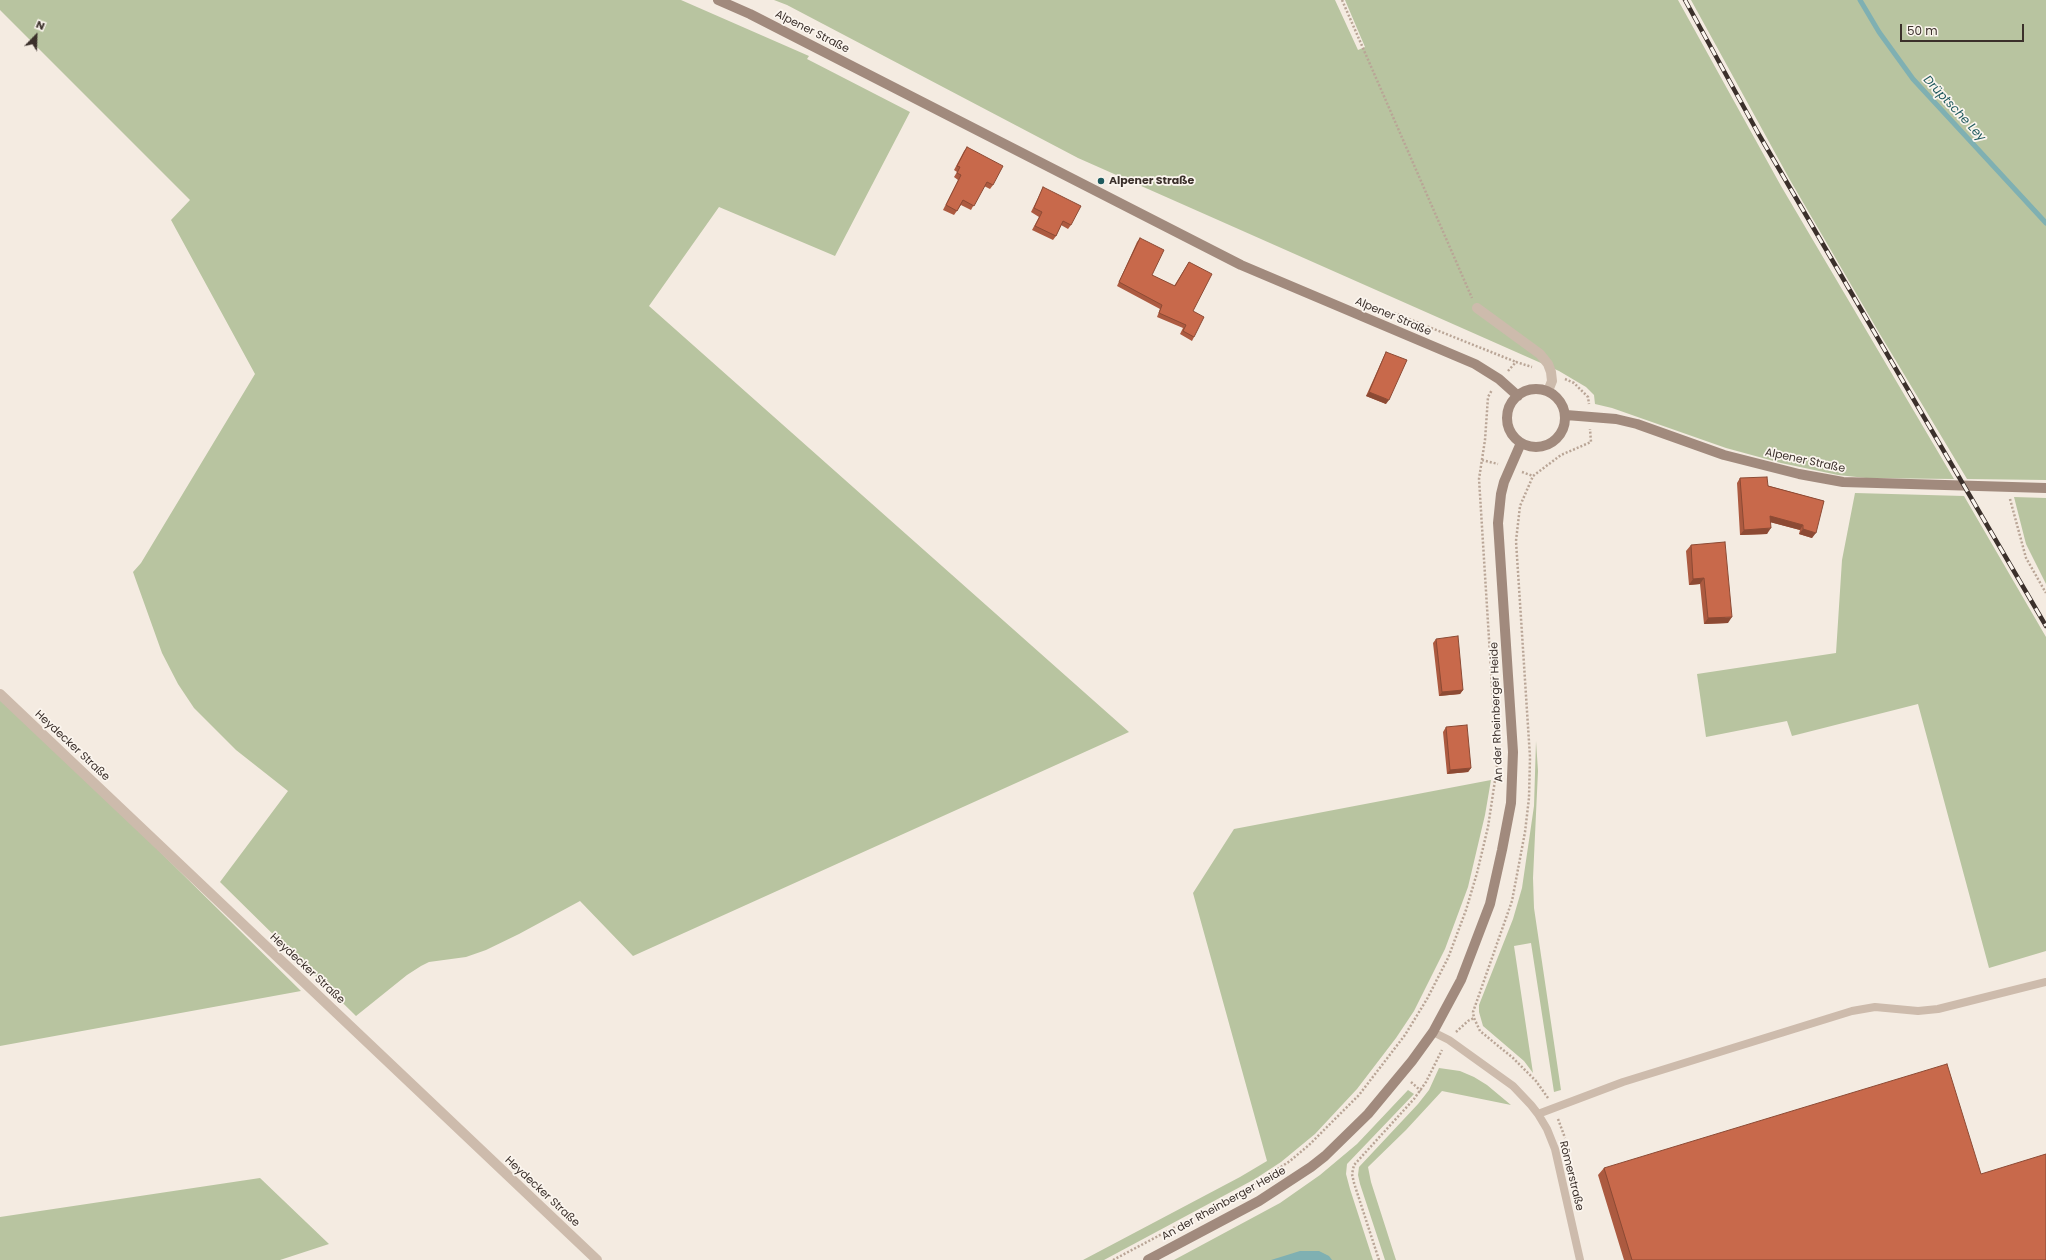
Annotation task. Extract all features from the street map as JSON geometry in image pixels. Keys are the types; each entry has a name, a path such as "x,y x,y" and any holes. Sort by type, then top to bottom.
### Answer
{"street":[{"name":"Alpener Straße","path":"718,0 750,14 1241,265 1475,364 1499,380 1518,396"},
{"path":"1477,308 1540,354 1548,364 1551,372 1552,381 1548,391"},
{"path":"1532,389 1548,391 1560,401 1566,415 1562,433 1556,440 1548,445 1535,447 1521,443 1510,430 1507,421 1508,412 1512,403 1518,396 1532,389"},
{"name":"Alpener Straße","path":"1566,415 1616,419 1637,424 1724,455 1799,474 1843,482 2046,488"},
{"name":"An der Rheinberger Heide","path":"1148,1260 1259,1201 1311,1168 1346,1137 1372,1109 1412,1061 1433,1032 1461,980 1482,929 1496,879 1507,827 1511,796 1513,752 1498,522 1504,482 1521,443"},
{"name":"Heydecker Straße","path":"0,694 597,1260"}],"lane":[{"path":"1538,1114 1623,1082 1852,1010 1875,1007 1918,1011 1938,1009 2046,982"},
{"name":"Römerstraße","path":"1433,1032 1449,1040 1513,1086 1538,1114 1547,1129 1555,1149 1580,1260"}],"path":[{"path":"1342,0 1477,308"},
{"path":"1387,311 1516,362 1551,372 1574,384 1588,397 1591,442 1562,455 1533,476 1520,506 1516,541 1528,719 1529,798 1525,832 1512,901 1503,931 1475,1004 1474,1018 1480,1031 1514,1058 1545,1092 1554,1109 1566,1140"},
{"path":"1113,1260 1245,1190 1290,1161 1309,1145 1359,1095 1393,1052 1427,999 1448,958 1466,910 1477,872 1490,819 1497,767 1479,479 1486,440 1488,397 1499,380 1516,362"},
{"path":"2006,487 2026,558 2046,593"},
{"path":"1379,1260 1354,1183 1352,1174 1354,1165 1414,1099 1449,1040 1468,1021 1474,1018"}],"green space":[{"path":"0,0 681,0 809,56 807,59 910,112 835,256 719,207 649,306 1129,732 633,956 580,901 486,950 466,957 429,962 421,966 407,975 356,1016 220,882 288,791 236,750 194,708 178,684 162,653 133,572 141,563 255,374 171,220 190,200 0,10"},
{"path":"774,0 1335,0 1358,50 1365,47 1345,0 1678,0 1781,186 1954,479 1866,478 1838,475 1781,463 1726,448 1612,408 1595,404 1594,395 1586,387 1559,371 1078,158 787,5"},
{"path":"1691,0 2046,0 2046,480 1967,479 1790,180"},
{"path":"1855,493 1964,496 2046,637 2046,951 1989,968 1918,704 1792,736 1787,721 1706,737 1697,674 1836,653 1842,560"},
{"path":"2014,497 2046,498 2046,584 2026,544"},
{"path":"0,694 301,991 0,1046"},
{"path":"1536,741 1538,771 1533,878 1534,908 1561,1090 1554,1092 1531,943 1514,946 1533,1073 1524,1061 1483,1026 1479,1012 1479,1005 1513,919 1522,888 1534,806"},
{"path":"1491,780 1485,815 1468,887 1445,949 1414,1011 1396,1038 1357,1089 1315,1134 1281,1162 1255,1179 1104,1260 1083,1260 1240,1177 1267,1161 1193,893 1234,829"},
{"path":"1439,1068 1460,1071 1474,1077 1487,1085 1511,1105 1442,1091 1406,1130 1368,1167 1371,1182 1396,1260 1385,1260 1360,1184 1358,1175 1359,1167 1418,1104 1429,1090"},
{"path":"1408,1090 1414,1094 1347,1164 1346,1174 1350,1189 1373,1260 1174,1260 1280,1203 1320,1175 1357,1144"},
{"path":"260,1178 329,1244 280,1260 0,1260 0,1217"}],"water":[{"path":"1300,1251 1319,1251 1329,1256 1332,1260 1271,1260"}],"building":[{"path":"967,147 1003,166 993,185 987,182 974,206 963,200 957,211 946,205 961,175 957,173 960,167 957,166"},
{"path":"1043,187 1081,206 1071,225 1063,221 1056,236 1035,226 1042,212 1034,208"},
{"path":"1140,238 1164,250 1152,275 1175,286 1189,262 1212,274 1193,311 1204,317 1194,337 1183,331 1186,325 1159,313 1162,305 1119,282"},
{"path":"1386,352 1407,360 1389,400 1369,392"},
{"path":"1767,477 1768,486 1824,501 1816,533 1803,529 1803,525 1770,516 1771,528 1744,530 1740,478"},
{"path":"1725,542 1732,617 1708,618 1704,578 1693,579 1691,545"},
{"path":"1458,636 1463,690 1442,692 1436,639"},
{"path":"1467,725 1471,768 1450,770 1446,727"},
{"path":"1947,1064 1981,1174 2046,1154 2046,1260 1632,1260 1604,1168"}],"waterway":[{"name":"Drüptsche Ley","path":"1860,0 1879,32 1913,79 2046,223"}],"railway":[{"path":"1685,0 1758,133 2046,626"}],"place":[{"name":"Alpener Straße","path":"1101,181"}]}
